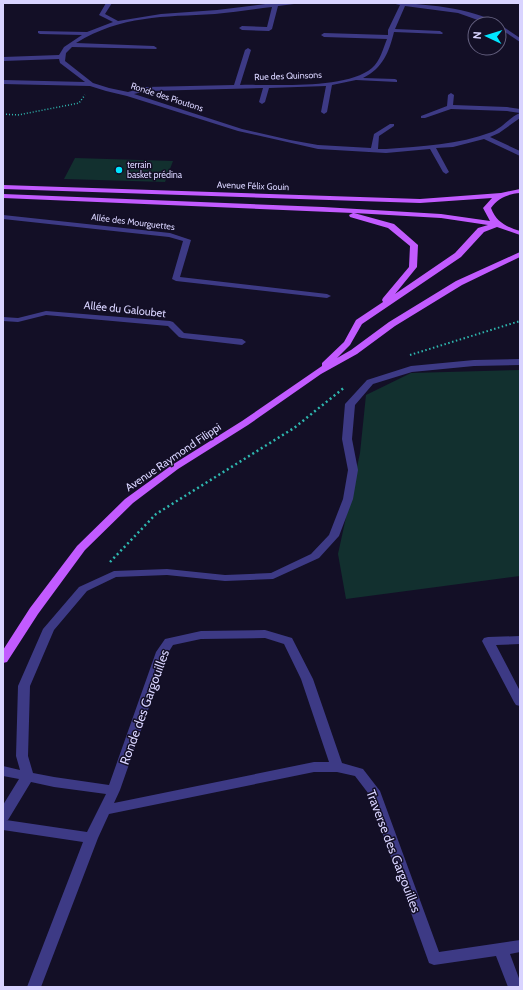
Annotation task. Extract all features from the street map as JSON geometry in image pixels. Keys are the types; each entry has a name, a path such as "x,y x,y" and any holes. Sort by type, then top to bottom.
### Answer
{"main road":[{"name":"Avenue Félix Gouin","path":"3,187 404,201 501,195 520,191"},
{"path":"497,224 489,216 487,208 491,201 501,195"},
{"name":"Avenue Félix Gouin","path":"3,196 323,209 441,216 497,224 520,233"},
{"name":"Avenue Raymond Filippi","path":"323,209 372,220 391,226 414,245 413,267 381,306"},
{"name":"Avenue Raymond Filippi","path":"318,372 347,343 359,322 381,306 410,289 458,255 481,230 497,224"},
{"name":"Avenue Raymond Filippi","path":"3,659 34,611 81,548 129,501 175,467 245,422 318,372 354,352 392,324 459,283 520,254"}],"street":[{"path":"109,3 102,15 117,22"},
{"path":"3,59 61,57 64,50 97,28 144,16 217,12 275,4 299,3"},
{"path":"394,3 456,11 473,16"},
{"path":"242,28 269,28 275,4"},
{"name":"Rue des Quinsons","path":"128,94 146,89 329,84 352,79 374,70 382,59 396,13 403,4"},
{"path":"421,6 445,4"},
{"path":"392,30 440,33"},
{"path":"507,31 520,40"},
{"path":"40,32 87,34"},
{"path":"324,35 389,37"},
{"path":"71,45 154,48"},
{"path":"236,87 248,50"},
{"name":"Ronde des Pioutons","path":"61,57 62,62 91,84 108,90 128,94 240,130 318,147 374,150 432,148 453,145 497,132 520,114"},
{"path":"352,79 396,81"},
{"path":"3,82 91,84"},
{"path":"324,112 329,84"},
{"path":"262,102 267,86"},
{"path":"450,107 451,95"},
{"path":"423,117 450,107 507,109 520,114"},
{"path":"374,150 376,136 392,125"},
{"path":"484,137 520,154"},
{"path":"432,148 446,172"},
{"name":"Allée des Mourguettes","path":"3,218 170,235 187,240 176,279 327,296"},
{"name":"Allée du Galoubet","path":"3,318 18,320 46,313 170,324 182,335 242,342"},
{"path":"3,816 28,776 22,756 24,686 49,629 83,589 114,574 167,572 226,578 273,576 315,556 334,536 348,499 352,470 347,438 350,404 370,382 411,369 474,363 520,362"},
{"name":"Ronde des Gargouilles","path":"34,987 91,838 114,790 162,652 169,642 201,635 265,634 288,641 306,678 336,767"},
{"path":"520,640 488,641 520,702"},
{"name":"Traverse des Gargouilles","path":"105,810 314,767 336,767 359,772 374,791 434,958 501,950 520,946"},
{"path":"3,771 54,782 114,790"},
{"path":"3,825 91,838"},
{"path":"501,950 516,987"}],"path":[{"path":"3,114 18,115 33,113 79,103 91,84"},
{"path":"408,356 437,345 520,321"},
{"path":"109,562 156,514 294,428 347,385"}],"green space":[{"name":"terrain basket prédina","path":"75,158 173,161 165,182 64,179"},
{"path":"520,370 520,576 346,599 338,554 360,453 366,395 411,373"}],"place":[{"name":"terrain basket prédina","path":"119,170"}]}
